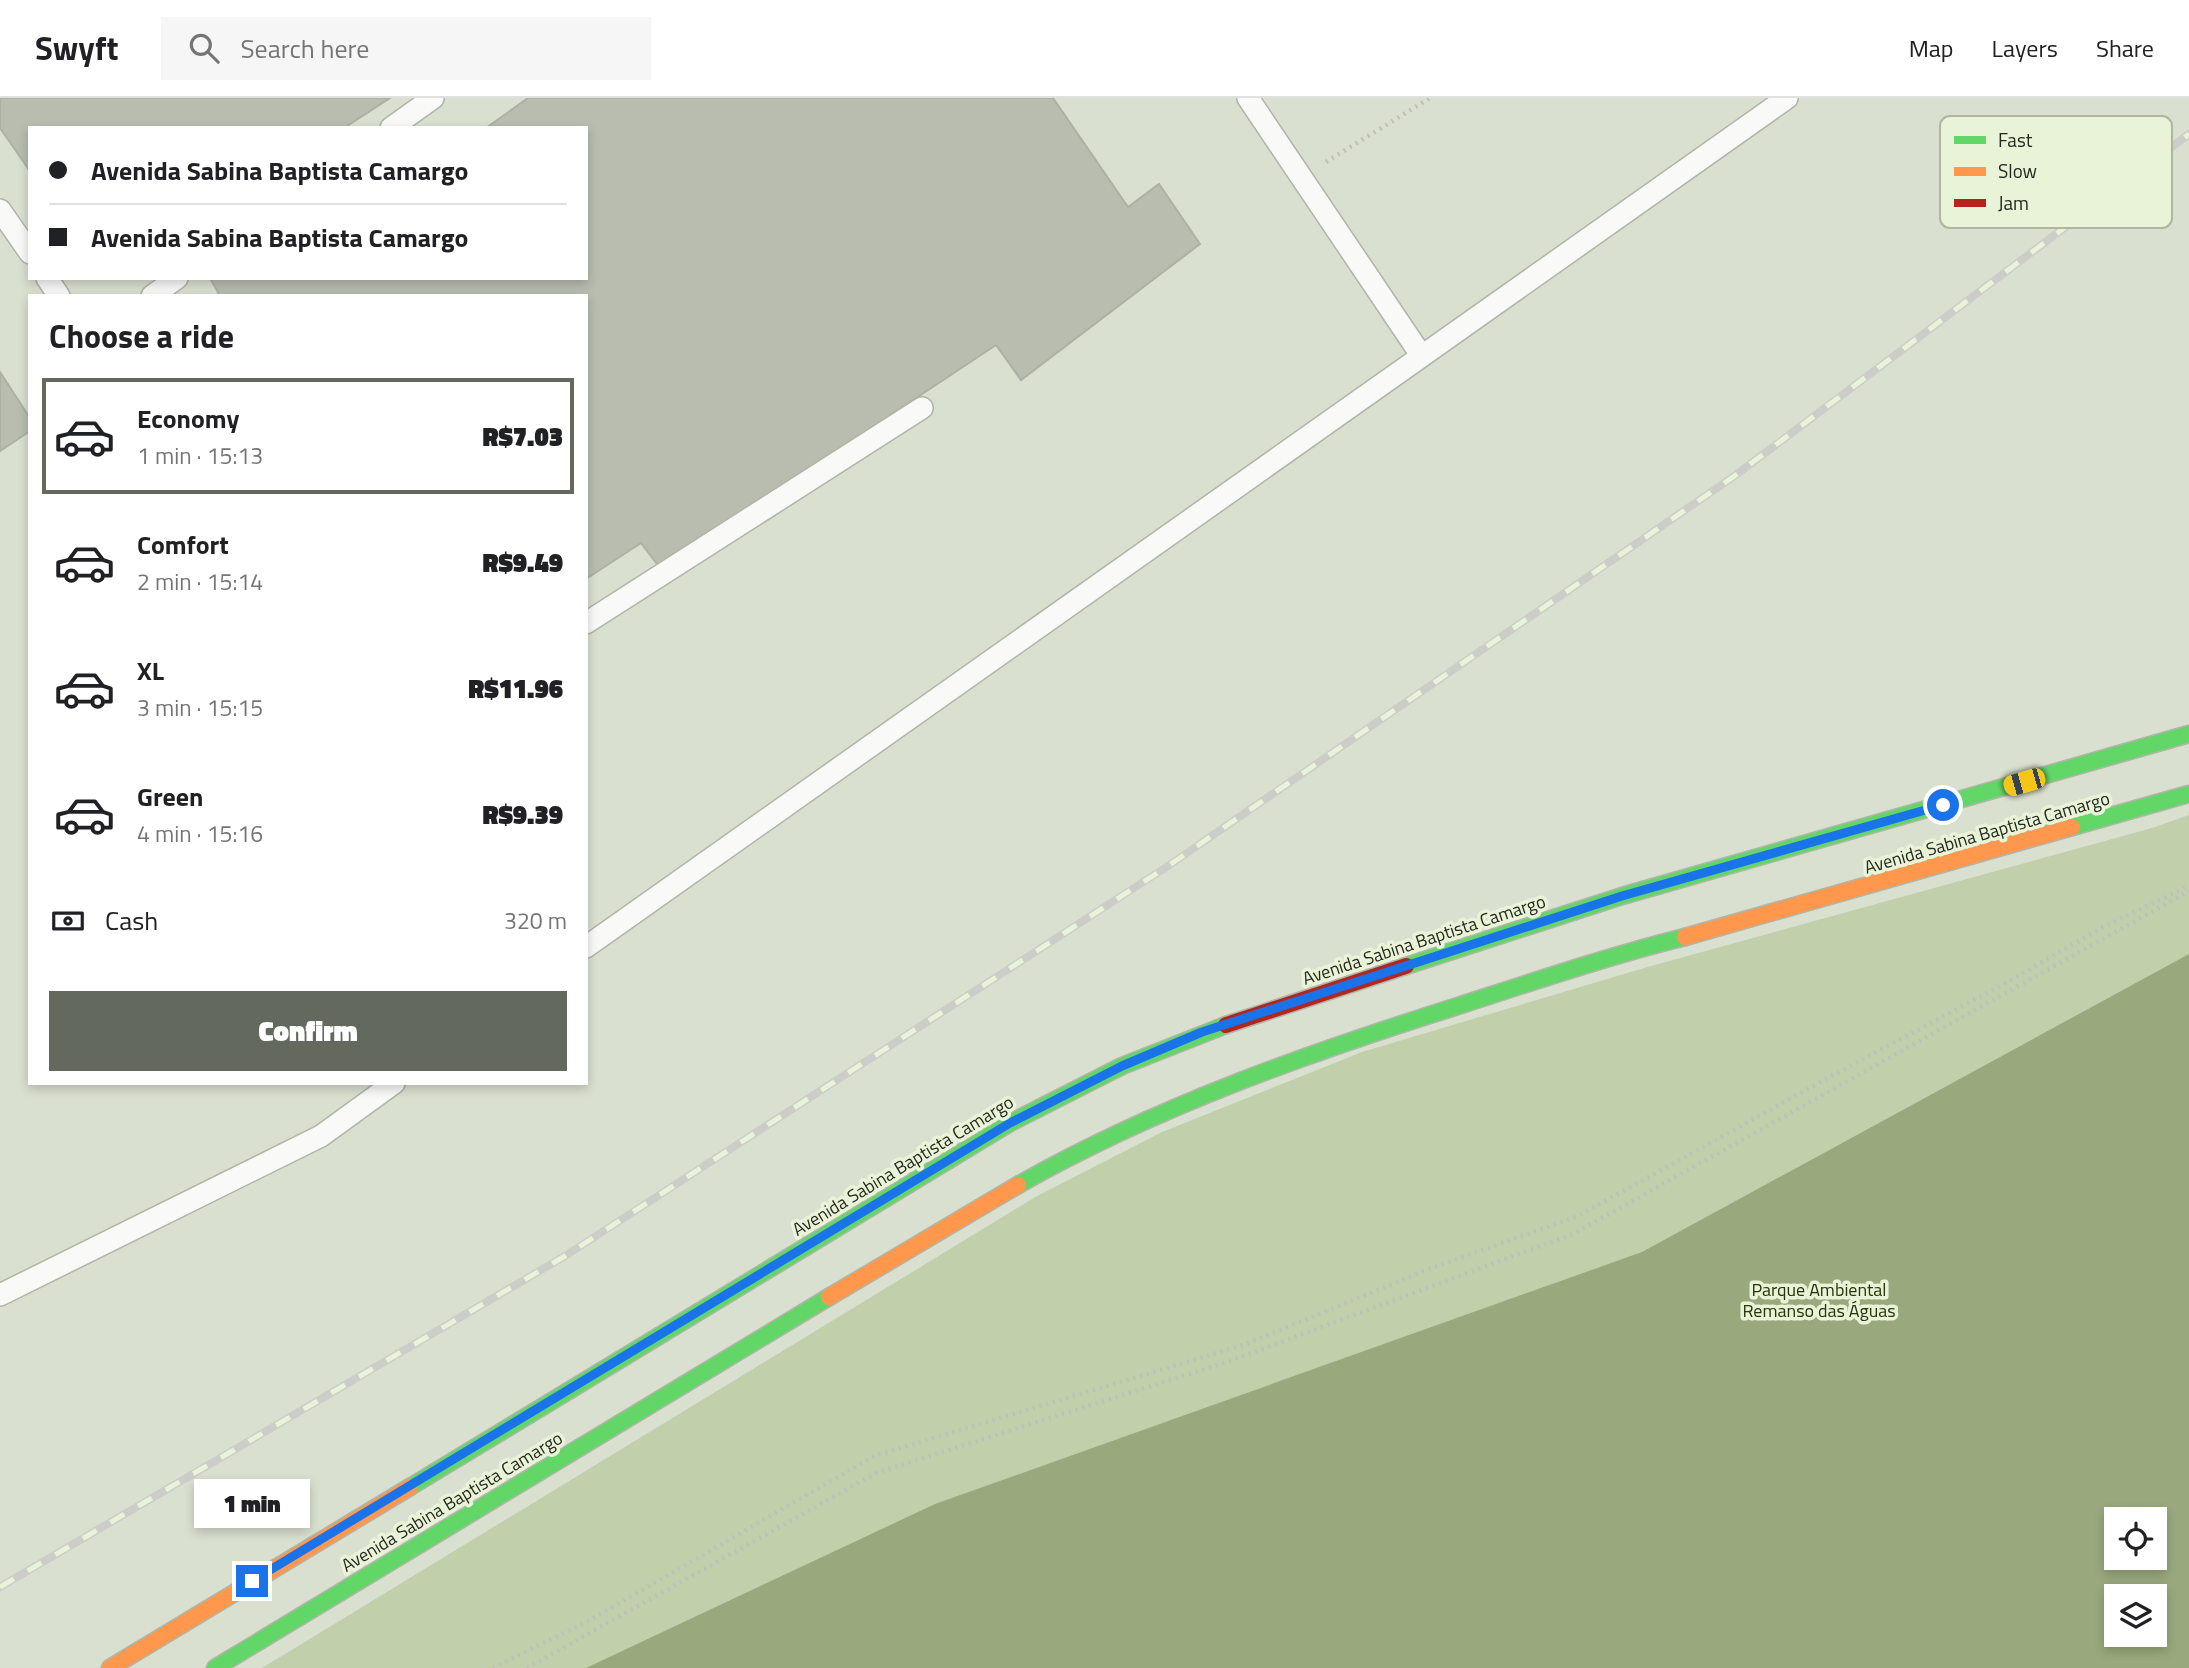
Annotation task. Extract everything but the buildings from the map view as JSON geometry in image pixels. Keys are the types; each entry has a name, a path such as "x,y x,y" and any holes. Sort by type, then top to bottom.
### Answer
{"main road":[{"name":"Avenida Sabina Baptista Camargo","path":"110,1668 1010,1123 1122,1066 1202,1032 1622,896 2189,734"},
{"name":"Avenida Sabina Baptista Camargo","path":"215,1668 942,1229 1078,1151 1160,1113 1364,1036 1634,950 1750,920 2189,794"}],"lane":[{"path":"394,126 433,98"},
{"path":"1248,98 1421,355"},
{"path":"588,946 1787,98"},
{"path":"0,210 28,250"},
{"path":"155,294 174,280"},
{"path":"588,622 922,408"},
{"path":"0,1295 321,1136 391,1085"}],"path":[{"path":"1301,177 1430,98"},
{"path":"493,1668 590,1620 874,1456 1243,1345 1429,1269 1578,1216 1835,1074 2004,985 2105,926 2189,888"},
{"path":"527,1668 876,1473 1230,1361 1573,1234 2189,888"}],"green space":[{"name":"Parque Ambiental Remanso das Águas","path":"2189,815 2189,1668 262,1668 1037,1196 1162,1132 1362,1052 1644,968 2152,828"}],"shaded area":[{"path":"2189,954 2189,1668 586,1668 935,1504 1642,1252"}],"railway":[{"path":"2172,147 2189,134"},
{"path":"0,1587 565,1256 1168,866 1733,477 2064,228"}],"traffic: fast":[{"path":"1406,966 1622,896 2189,734"},
{"path":"2072,827 2189,794"},
{"path":"1018,1185 1124,1130 1291,1062 1544,978 1685,937"},
{"path":"410,1487 1010,1123 1122,1066 1226,1025"},
{"path":"215,1668 829,1297"}],"traffic: slow":[{"path":"1685,937 2072,827"},
{"path":"829,1297 1018,1185"},
{"path":"110,1668 410,1487"}],"traffic: jam":[{"path":"1226,1025 1406,966"}],"route":[{"path":"252,1581 1010,1123 1122,1066 1202,1032 1622,896 1943,805"}]}
